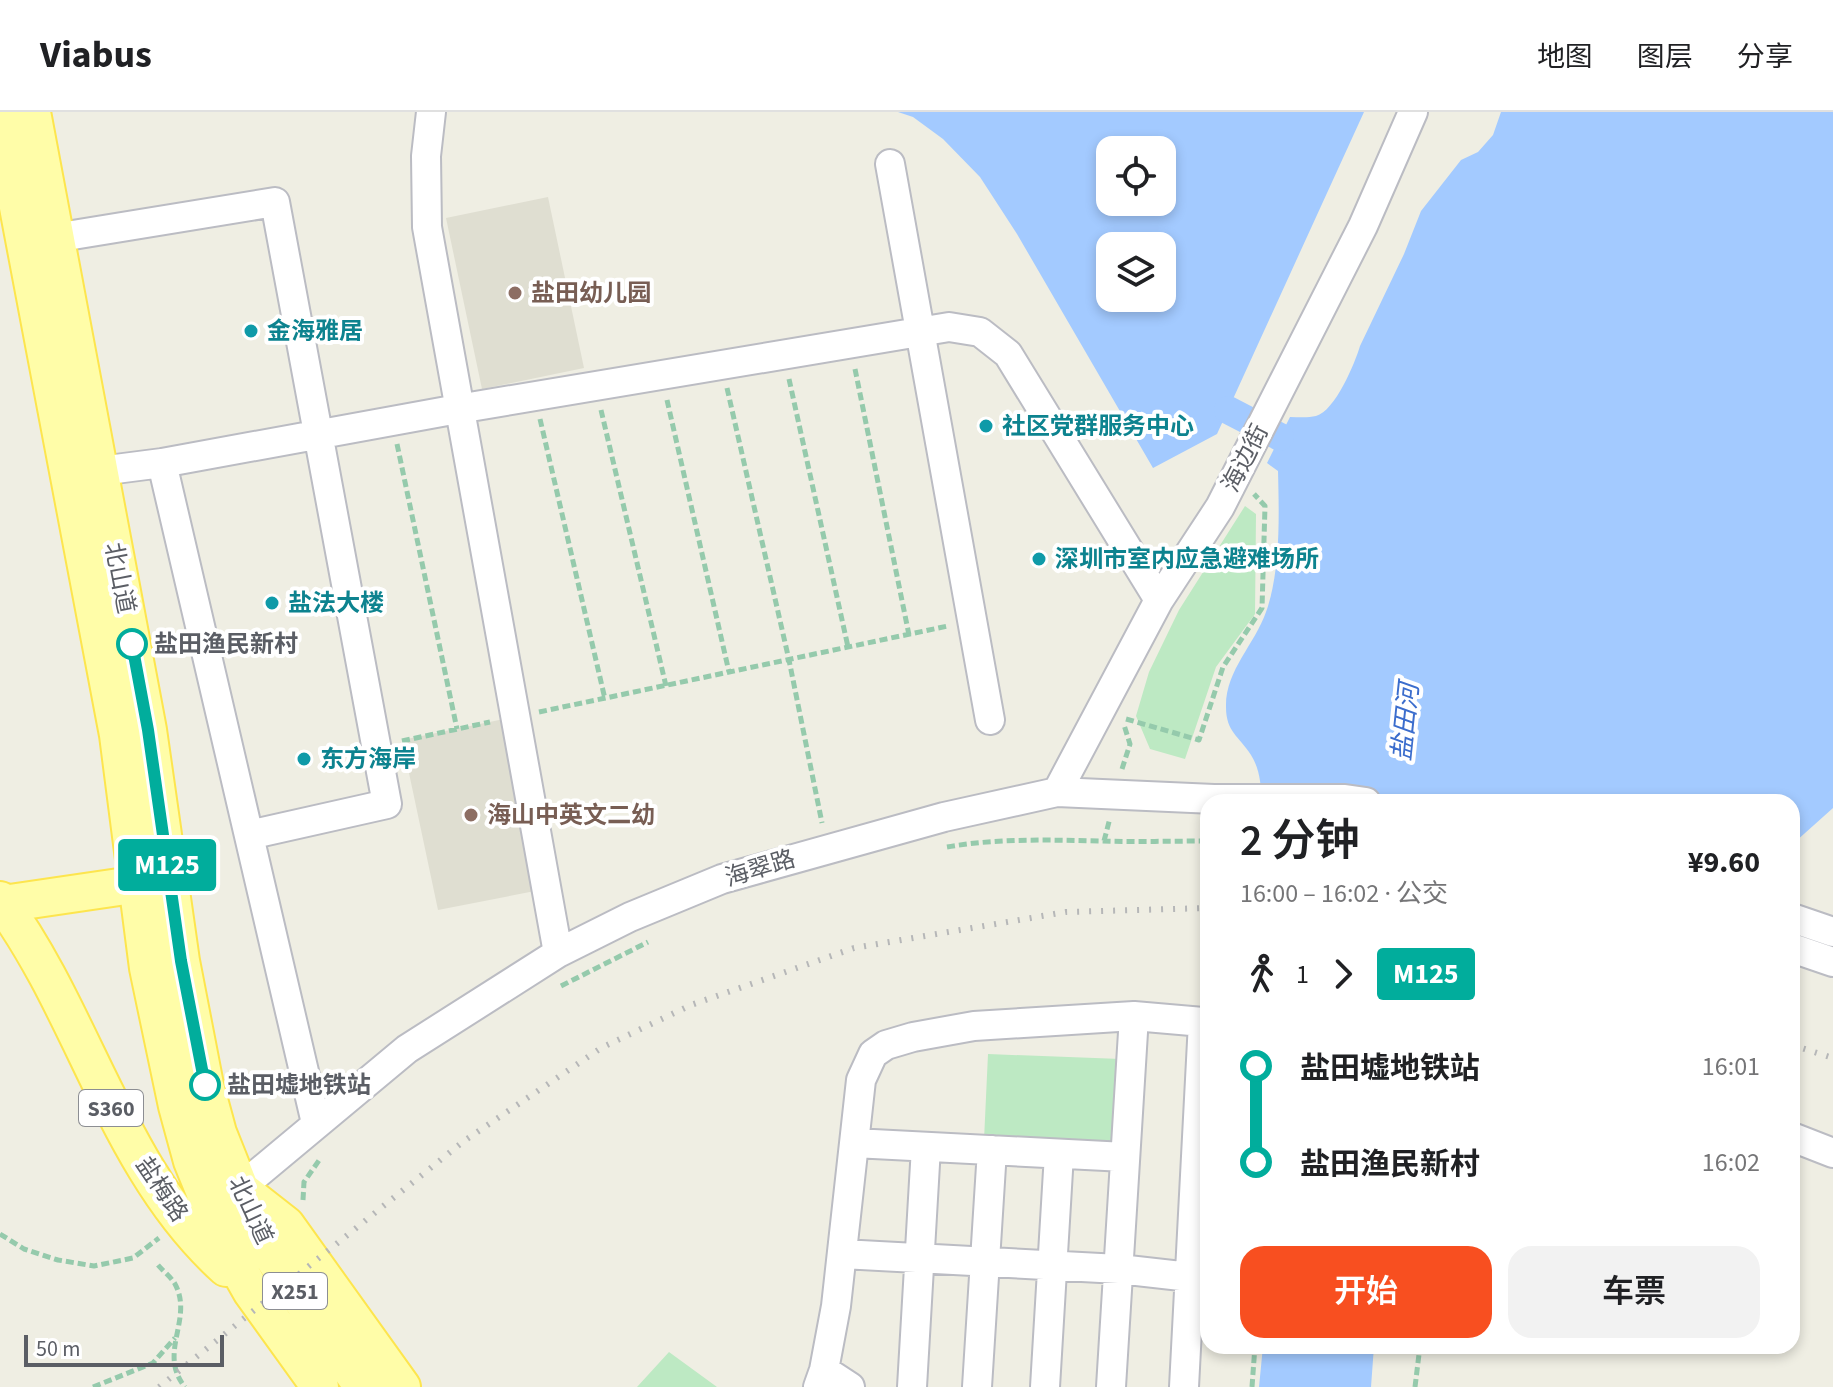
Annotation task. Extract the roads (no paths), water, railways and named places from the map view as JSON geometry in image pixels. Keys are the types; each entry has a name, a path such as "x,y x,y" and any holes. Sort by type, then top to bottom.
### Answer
{"main road":[{"name":"北山道","path":"0,112 40,240 100,471 148,730 154,882 148,968 181,1120 210,1210 251,1291 320,1387"},
{"name":"北山道","path":"32,112 40,240 118,735 154,882 181,961 205,1085 218,1133 258,1233 363,1384"},
{"name":"盐梅路","path":"154,882 6,919 61,1002 113,1111 181,1220 217,1260 251,1291"},
{"path":"239,1189 286,1225 402,1387"}],"street":[{"path":"431,112 426,156 427,227 558,953"},
{"name":"海边街","path":"1057,792 1159,600 1220,507 1363,226 1413,112"},
{"path":"890,164 990,720"},
{"path":"40,240 275,202 387,804 249,835"},
{"path":"100,471 162,463 458,409 949,327 980,332 1008,354 1159,600"},
{"path":"162,463 316,1123"},
{"name":"海翠路","path":"239,1189 407,1049 558,953 630,917 722,879 944,817 1057,792 1200,798"},
{"path":"1800,921 1832,932"},
{"path":"1800,951 1830,961"},
{"path":"1111,1387 1134,1016"},
{"path":"850,1387 821,1379 842,1254 861,1080 873,1054 886,1045 913,1037 974,1026 1134,1016 1200,1022"},
{"path":"1184,1387 1200,1081"},
{"path":"1800,1140 1833,1153"},
{"path":"854,1143 1125,1157"},
{"path":"912,1387 926,1147"},
{"path":"977,1387 992,1150"},
{"path":"1045,1387 1059,1154"},
{"path":"842,1254 1119,1269 1190,1277"}],"water":[{"path":"898,112 1364,112 1217,434 1153,468 1017,234 980,177 943,139 913,117"},
{"name":"盐田河","path":"1501,112 1833,112 1833,808 1800,838 1800,794 1261,794 1254,760 1228,722 1226,707 1230,681 1261,624 1274,578 1278,542 1278,471 1267,463 1290,417 1316,416 1337,396 1421,211 1461,160 1478,152 1493,135"},
{"path":"1262,1354 1373,1354 1371,1387 1259,1387"}],"waterway":[{"path":"1228,410 1280,437"}],"railway":[{"path":"159,1387 464,1141 601,1048 691,1005 854,948 1066,912 1200,908"},
{"path":"1800,1048 1833,1058"}],"place":[{"name":"盐田幼儿园","path":"515,293"},
{"name":"金海雅居","path":"251,331"},
{"name":"社区党群服务中心","path":"986,426"},
{"name":"深圳市室内应急避难场所","path":"1039,559"},
{"name":"盐法大楼","path":"272,603"},
{"name":"盐田渔民新村","path":"132,644"},
{"name":"东方海岸","path":"304,759"},
{"name":"海山中英文二幼","path":"471,815"},
{"name":"盐田墟地铁站","path":"205,1085"}]}
